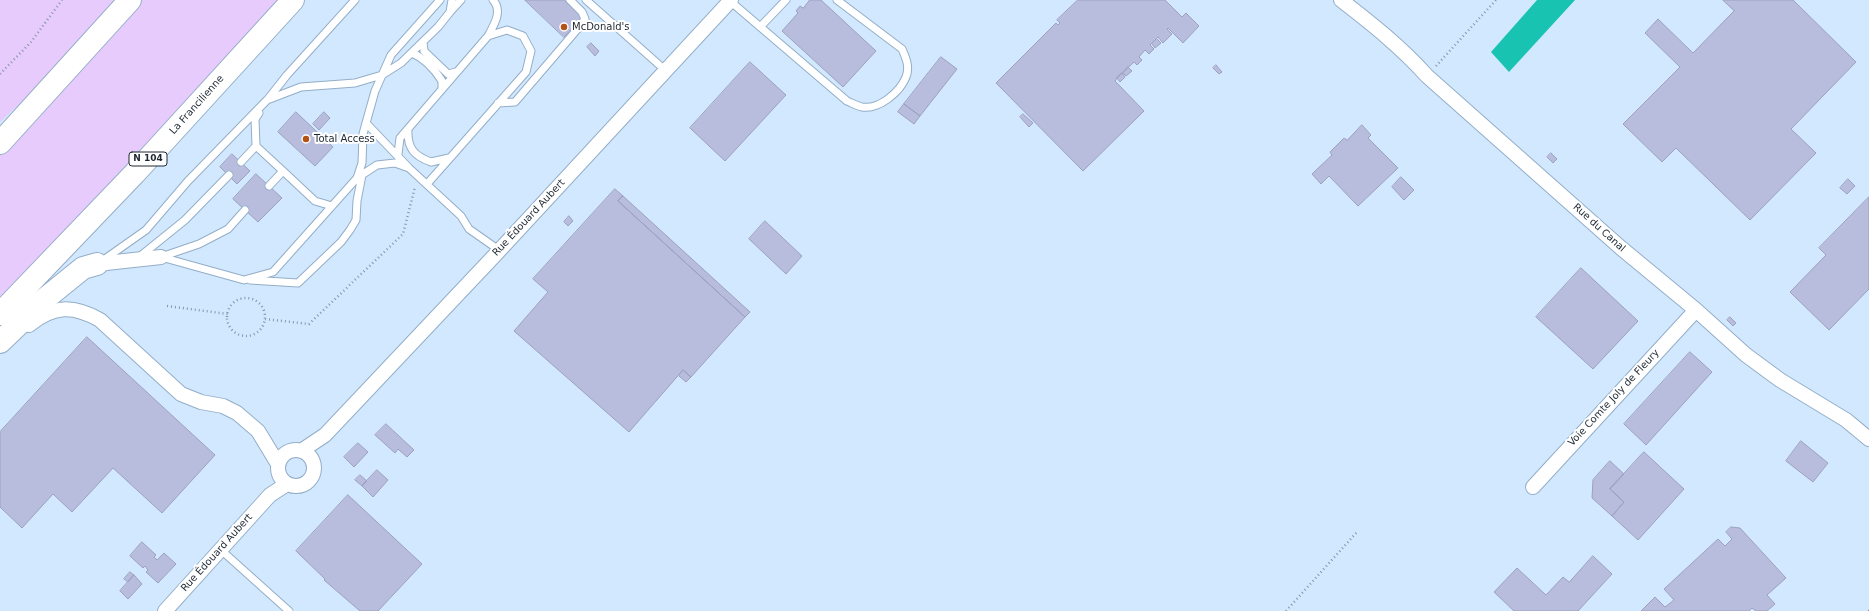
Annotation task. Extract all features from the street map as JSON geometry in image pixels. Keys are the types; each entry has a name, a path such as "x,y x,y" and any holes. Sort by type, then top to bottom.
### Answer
{"highway":[{"path":"0,143 130,0"},
{"name":"La Francilienne","path":"0,314 135,173 293,0"},
{"path":"0,342 46,298 83,268 97,264"}],"street":[{"name":"Rue Édouard Aubert","path":"301,451 325,435 499,250 730,0"},
{"name":"Rue du Canal","path":"1341,0 1384,33 1409,56 1427,76 1621,248 1696,310 1746,355 1780,380 1846,420 1869,439"},
{"path":"97,264 161,257"},
{"path":"0,347 36,319 51,311 69,308 86,312 100,320 181,394 201,402 224,406 237,413 258,431 278,466 282,480 287,484 293,486 305,484 312,475 313,463 311,458 301,451 290,451 285,454 278,466"},
{"name":"Voie Comte Joly de Fleury","path":"1533,487 1696,310"},
{"name":"Rue Édouard Aubert","path":"313,463 325,435"},
{"name":"Rue Édouard Aubert","path":"270,495 278,466"},
{"name":"Rue Édouard Aubert","path":"165,611 270,495 287,484"}],"lane":[{"path":"97,264 146,230 188,181 266,100 355,0"},
{"path":"161,257 244,280 298,283 341,242 356,220 362,163 363,134 375,91 390,55 440,0"},
{"path":"450,12 452,0"},
{"path":"332,206 315,201 256,146 255,119 266,100 301,87 355,83 382,75 401,63 412,53 461,0"},
{"path":"398,154 400,138 488,36 498,16 495,2 493,0"},
{"path":"498,103 515,102 581,25 585,19 582,12 570,0"},
{"path":"586,0 665,70"},
{"path":"730,0 847,101 861,107 870,107 880,104 897,91 906,76 908,66 906,58 902,50 837,0"},
{"path":"760,27 786,0"},
{"path":"427,184 526,72 531,51 523,36 507,30 488,36"},
{"path":"423,42 424,51 443,71 448,74 456,72"},
{"path":"412,53 419,56 439,76 442,81 442,89"},
{"path":"366,123 398,154 409,168 461,216 469,230 499,250"},
{"path":"408,129 407,139 414,152 423,159 431,162 450,158"},
{"path":"241,162 256,146"},
{"path":"244,280 273,272 360,177 377,165 395,163 409,168"},
{"path":"269,186 283,171"},
{"path":"136,259 185,220 229,175"},
{"path":"161,257 199,244 228,229 245,210"},
{"path":"221,550 288,611"}],"path":[{"path":"0,74 31,42 62,0"},
{"path":"1427,76 1496,0"},
{"path":"265,319 309,324 403,234 419,177"},
{"path":"246,298 257,302 262,306 265,319 264,324 256,333 244,336 238,334 230,326 228,314 234,303 246,298"},
{"path":"167,306 228,314"},
{"path":"1286,611 1357,532"}],"shaded area":[{"path":"0,0 117,0 41,84 0,122"},
{"path":"141,0 282,0 211,79 0,299 0,155"},
{"path":"1537,0 1575,0 1509,72 1491,52"}],"building":[{"name":"McDonald's","path":"525,0 564,0 583,17 564,37"},
{"path":"810,0 821,0 876,51 843,87 782,31 798,13 796,11 800,6 803,8"},
{"path":"1078,0 1165,0 1182,17 1186,13 1199,26 1183,43 1168,28 1167,29 1172,34 1163,43 1158,37 1150,45 1154,49 1149,54 1145,50 1139,57 1142,60 1137,65 1134,62 1117,78 1115,81 1144,111 1083,171 996,83 1056,23 1058,25 1060,23 1057,20"},
{"path":"1723,0 1793,0 1856,62 1791,129 1816,153 1750,220 1676,148 1662,162 1623,124 1680,67 1645,33 1658,19 1693,53 1734,11"},
{"path":"1157,39 1161,43 1155,48 1152,44"},
{"path":"591,43 599,51 595,56 587,47"},
{"path":"941,57 957,69 920,116 904,104"},
{"path":"750,62 786,95 725,161 690,128"},
{"path":"1216,65 1222,72 1219,74 1213,68"},
{"path":"1128,67 1132,71 1126,76 1123,73"},
{"path":"1122,73 1125,77 1120,82 1117,78"},
{"path":"904,104 920,116 914,124 898,112"},
{"name":"Total Access","path":"296,112 333,147 315,166 278,132"},
{"path":"324,112 330,118 319,130 313,124"},
{"path":"1023,114 1033,123 1029,127 1020,117"},
{"path":"1362,125 1371,135 1368,138 1398,168 1358,206 1329,176 1321,184 1312,174 1332,155 1330,152 1344,138 1347,140"},
{"path":"1551,153 1557,159 1553,163 1547,157"},
{"path":"232,154 250,171 237,184 220,167"},
{"path":"256,174 282,198 258,222 233,199"},
{"path":"1401,177 1414,190 1404,200 1392,187"},
{"path":"1848,179 1855,186 1847,194 1840,188"},
{"path":"615,189 623,196 618,201 745,317 691,377 683,370 629,432 514,331 548,292 533,279"},
{"path":"623,196 750,312 745,317 618,201"},
{"path":"1869,197 1869,289 1829,330 1790,292 1826,255 1819,248"},
{"path":"569,216 573,221 568,226 564,222"},
{"path":"765,221 802,256 786,274 749,239"},
{"path":"1581,268 1638,321 1593,369 1536,317"},
{"path":"1730,317 1736,323 1733,326 1727,320"},
{"path":"87,337 215,455 162,513 113,468 72,512 53,494 22,528 0,507 0,432"},
{"path":"1690,352 1712,372 1646,445 1624,424"},
{"path":"683,370 691,377 686,382 679,376"},
{"path":"386,424 414,450 407,457 398,449 395,453 375,435"},
{"path":"1801,441 1828,463 1813,482 1786,461"},
{"path":"358,443 368,452 354,467 344,457"},
{"path":"1644,452 1684,489 1638,540 1612,516 1624,502 1610,489"},
{"path":"1610,461 1624,474 1610,489 1624,502 1612,516 1592,498 1593,480"},
{"path":"377,470 388,480 373,497 362,486"},
{"path":"360,475 367,481 362,486 355,480"},
{"path":"348,495 422,564 378,611 360,611 324,580 325,579 296,551"},
{"path":"1731,527 1740,528 1786,578 1767,595 1775,604 1767,611 1756,611 1752,608 1749,611 1641,611 1655,597 1665,607 1674,600 1664,589 1718,539 1725,546 1732,539 1726,532"},
{"path":"142,542 156,555 154,557 157,560 164,553 176,564 158,583 146,572 148,570 145,566 143,568 130,556"},
{"path":"1593,556 1612,574 1578,611 1514,611 1494,592 1517,568 1546,595 1563,577 1569,582"},
{"path":"130,572 134,575 128,582 124,579"},
{"path":"134,575 142,584 128,599 120,591"}],"place":[{"name":"McDonald's","path":"564,27"},
{"name":"Total Access","path":"306,139"}]}
